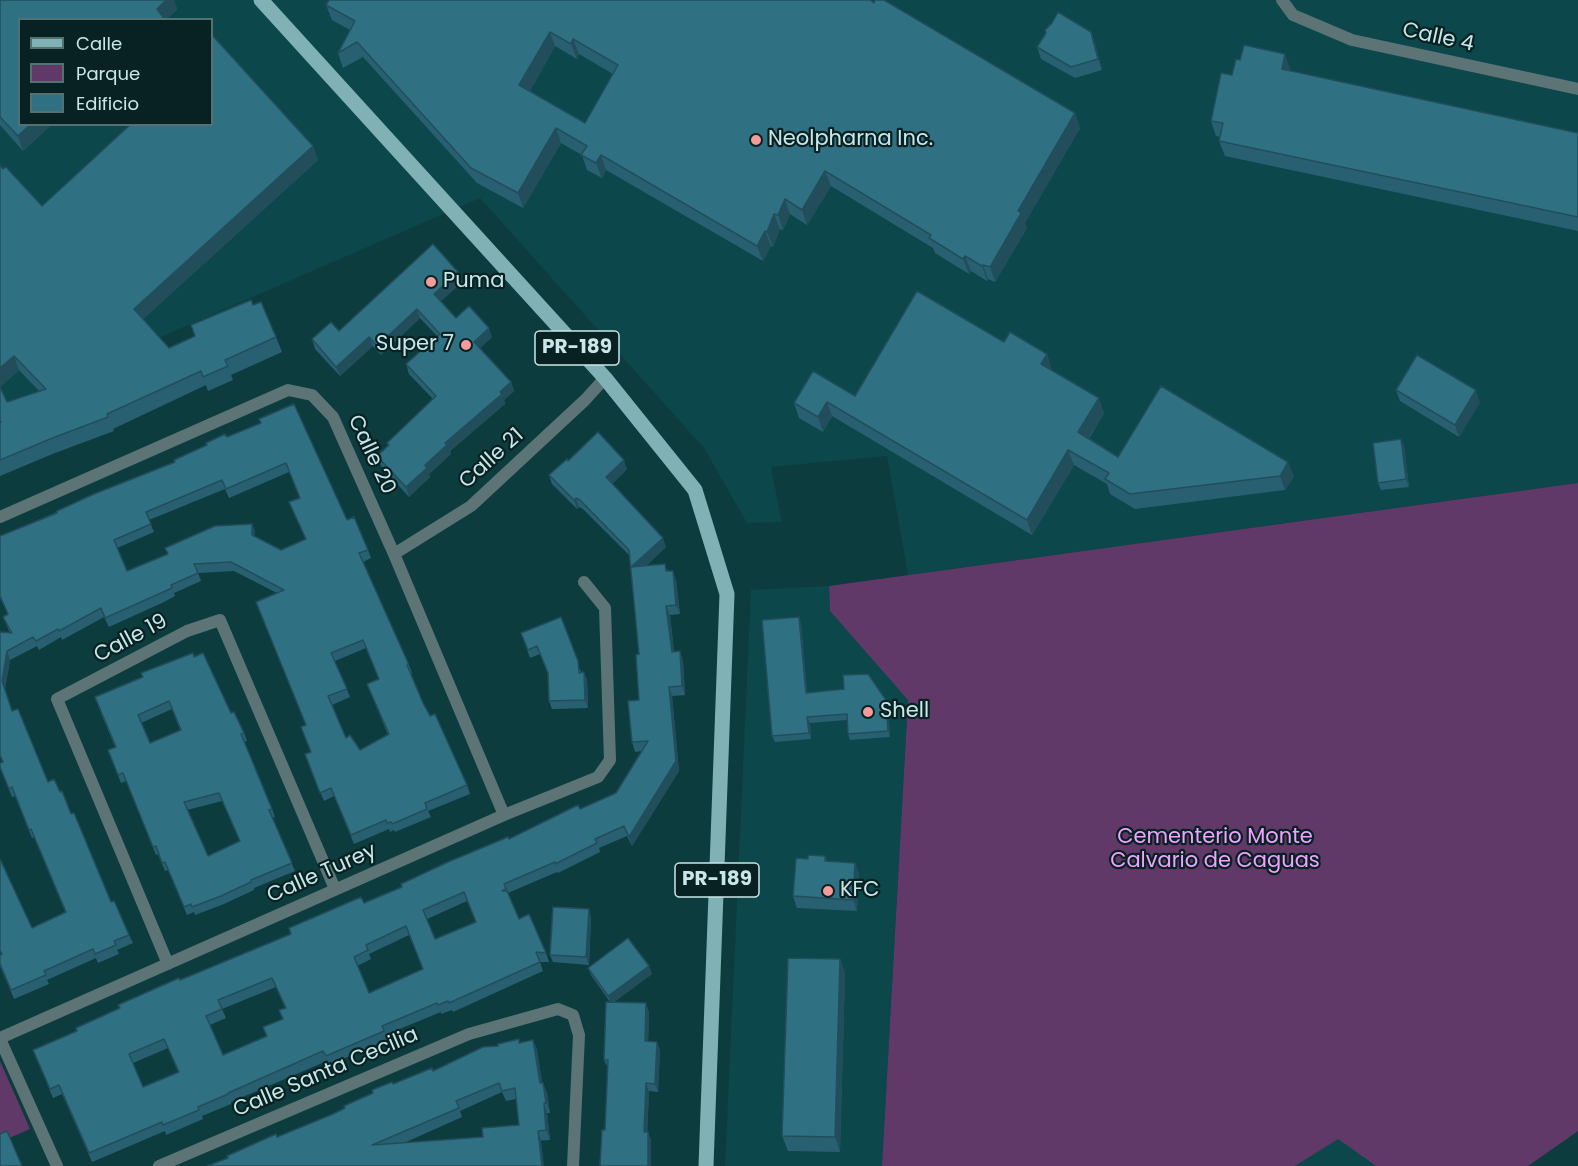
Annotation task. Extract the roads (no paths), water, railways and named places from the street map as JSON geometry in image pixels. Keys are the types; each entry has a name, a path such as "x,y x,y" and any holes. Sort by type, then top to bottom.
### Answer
{"main road":[{"name":"PR-189","path":"261,0 605,378 695,490 728,594 706,1166"}],"street":[{"name":"Calle 4","path":"1282,0 1293,15 1352,40 1578,89"},
{"name":"Calle 21","path":"394,554 471,506 585,400 605,378"},
{"name":"Calle 20","path":"0,516 288,390 312,395 333,417 394,554 504,815"},
{"name":"Calle Turey","path":"0,1039 335,889 504,815 598,777 610,760 605,608 584,582"},
{"name":"Calle 19","path":"168,964 57,699 187,631 220,620 335,889"},
{"name":"Calle Santa Cecilia","path":"159,1166 469,1034 558,1009 573,1015 579,1035 573,1166"},
{"path":"0,1039 57,1166"}],"place":[{"name":"Neolpharna Inc.","path":"756,140"},
{"name":"Puma","path":"431,282"},
{"name":"Super 7","path":"466,345"},
{"name":"Shell","path":"868,712"},
{"name":"KFC","path":"828,891"}],"park label":[{"name":"Cementerio Monte Calvario de Caguas","path":"1215,850"}]}
